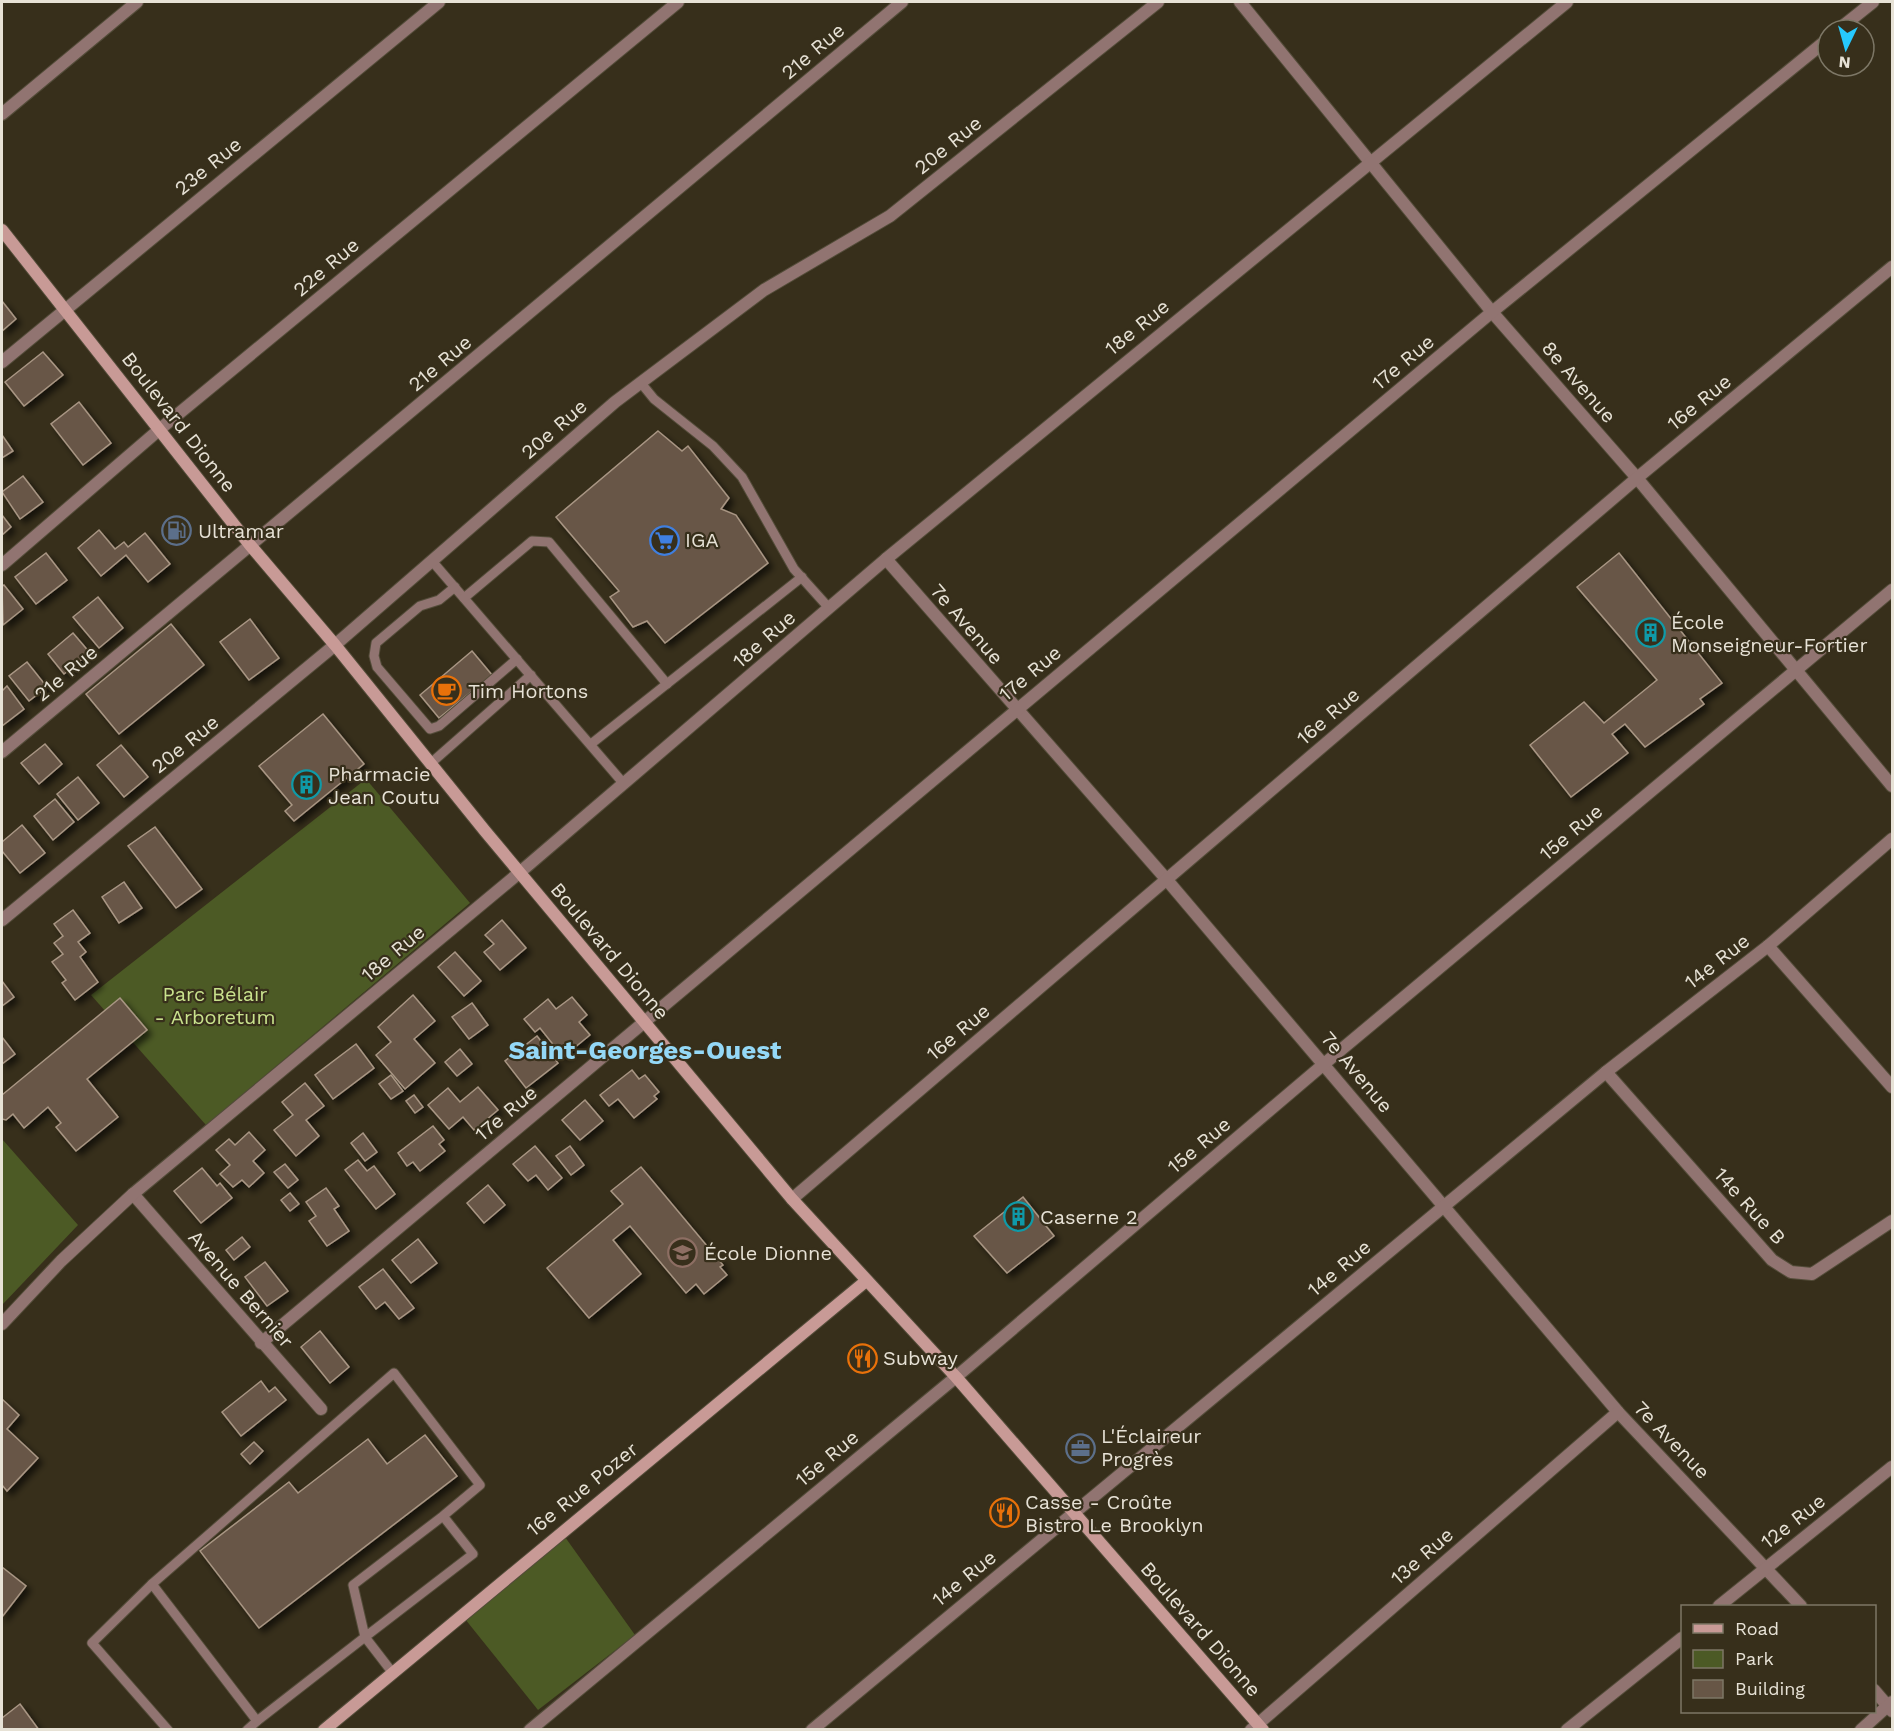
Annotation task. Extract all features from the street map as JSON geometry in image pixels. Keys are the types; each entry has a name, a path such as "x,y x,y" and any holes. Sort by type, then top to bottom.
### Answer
{"main road":[{"name":"Boulevard Dionne","path":"2,230 250,545 335,645 519,873 792,1199 956,1377 1257,1727"},
{"name":"16e Rue Pozer","path":"324,1730 866,1281"}],"street":[{"path":"2,114 137,2"},
{"name":"23e Rue","path":"2,362 439,2"},
{"name":"22e Rue","path":"2,565 160,429 678,2"},
{"name":"21e Rue","path":"2,752 902,2"},
{"name":"20e Rue","path":"2,920 335,645 641,383 764,290 890,216 1158,2"},
{"name":"8e Avenue","path":"1240,2 1492,312 1637,478 1893,786"},
{"name":"18e Rue","path":"2,1324 61,1261 133,1194 519,873 886,559 1567,2"},
{"path":"1854,18 1873,2"},
{"name":"17e Rue","path":"261,1343 1492,312 1816,49"},
{"name":"16e Rue","path":"792,1199 1637,478 1893,267"},
{"name":"7e Avenue","path":"886,559 1167,880 1618,1412 1800,1605"},
{"name":"15e Rue","path":"530,1730 956,1377 1324,1064 1893,590"},
{"name":"14e Rue","path":"812,1730 1605,1072 1768,946 1893,839"},
{"path":"1768,946 1893,1087"},
{"name":"14e Rue B","path":"1605,1072 1772,1260 1791,1272 1812,1274 1893,1221"},
{"name":"Avenue Bernier","path":"133,1194 261,1343 321,1408"},
{"name":"13e Rue","path":"1257,1727 1618,1412"},
{"name":"12e Rue","path":"1720,1605 1893,1467"},
{"path":"1567,1730 1681,1640"},
{"path":"1861,1730 1891,1706 1876,1691"}],"lane":[{"path":"641,383 654,399 713,446 742,477 785,555 829,608"},
{"path":"464,598 532,540 549,542 667,684"},
{"path":"432,561 624,783"},
{"path":"591,744 802,577"},
{"path":"455,587 439,600 420,606 376,643 374,656 377,667 422,720 430,729 439,726 517,659"},
{"path":"430,764 531,675"},
{"path":"168,1730 92,1642 152,1584 394,1373 480,1485 353,1585 365,1637 392,1672"},
{"path":"247,1730 472,1554 443,1516"},
{"path":"152,1584 257,1721"}],"green space":[{"name":"Parc Bélair - Arboretum","path":"366,779 470,903 206,1125 91,995"},
{"path":"2,1139 78,1225 2,1305"},
{"path":"560,1530 635,1635 538,1710 461,1614"}],"building":[{"path":"2,301 16,319 2,331"},
{"path":"43,352 63,375 24,406 5,382"},
{"path":"79,402 111,443 83,465 51,424"},
{"name":"IGA","path":"658,431 682,451 688,446 729,498 721,509 736,515 768,563 665,643 647,621 633,627 610,597 619,591 556,517"},
{"path":"2,435 13,451 2,458"},
{"path":"23,476 43,502 20,519 2,492"},
{"path":"2,515 11,527 2,535"},
{"path":"99,530 115,549 124,542 128,547 145,533 170,564 148,582 126,555 101,576 78,548"},
{"path":"46,553 67,580 36,604 15,577"},
{"name":"École Monseigneur-Fortier","path":"1619,553 1722,683 1700,699 1704,704 1645,747 1625,724 1612,734 1628,753 1571,797 1530,745 1584,702 1604,723 1657,680 1577,587"},
{"path":"4,585 23,609 3,625 2,586"},
{"path":"98,597 123,628 99,648 73,617"},
{"path":"250,619 279,658 249,680 220,642"},
{"path":"171,624 204,665 119,734 86,694"},
{"path":"73,633 90,653 64,674 48,654"},
{"path":"472,651 492,675 439,718 420,695"},
{"path":"27,662 47,687 29,701 9,676"},
{"path":"7,686 24,709 2,726 2,691"},
{"name":"Pharmacie Jean Coutu","path":"323,714 364,764 294,821 285,811 292,805 259,766"},
{"path":"45,744 62,764 39,784 21,763"},
{"path":"121,745 148,777 124,797 97,765"},
{"path":"78,777 99,803 78,820 57,794"},
{"path":"55,799 74,822 53,840 34,816"},
{"path":"22,825 45,853 20,873 2,851 2,842"},
{"path":"155,827 202,889 176,908 128,846"},
{"path":"124,882 142,908 119,923 102,897"},
{"path":"73,910 90,933 78,942 86,952 80,957 98,982 75,1000 62,983 66,980 52,962 63,954 54,943 63,936 54,924"},
{"path":"502,920 526,948 500,970 484,952 494,944 485,935"},
{"path":"455,952 481,981 464,996 438,967"},
{"path":"2,981 14,997 2,1006"},
{"path":"413,995 435,1021 414,1039 435,1063 405,1089 376,1055 391,1042 378,1027"},
{"path":"572,997 587,1015 579,1022 590,1035 563,1057 540,1028 535,1032 524,1019 548,999 556,1009"},
{"path":"120,998 147,1030 87,1079 118,1117 76,1151 56,1127 61,1123 48,1107 24,1128 13,1114 6,1120 2,1119 2,1095"},
{"path":"472,1003 488,1025 469,1039 452,1017"},
{"path":"537,1036 558,1063 526,1088 505,1061"},
{"path":"2,1037 15,1054 2,1064"},
{"path":"356,1044 374,1068 333,1099 315,1075"},
{"path":"460,1049 472,1064 457,1076 445,1062"},
{"path":"632,1070 639,1079 645,1075 659,1092 654,1096 657,1099 634,1118 618,1099 609,1106 600,1095"},
{"path":"391,1075 403,1091 391,1099 379,1084"},
{"path":"305,1083 324,1106 306,1120 319,1136 296,1156 274,1130 293,1115 282,1102"},
{"path":"478,1087 498,1110 474,1130 463,1117 449,1129 428,1105 448,1088 460,1102"},
{"path":"414,1095 423,1107 415,1113 406,1101"},
{"path":"585,1100 603,1121 580,1140 562,1120"},
{"path":"433,1126 444,1140 439,1144 445,1151 420,1171 413,1162 407,1166 398,1153"},
{"path":"249,1132 265,1150 253,1161 264,1173 249,1187 242,1180 233,1187 220,1174 230,1165 216,1150 229,1139 235,1145"},
{"path":"363,1133 377,1152 365,1161 351,1143"},
{"path":"535,1146 562,1178 548,1190 536,1175 528,1181 513,1164"},
{"path":"570,1146 584,1165 571,1175 556,1156"},
{"path":"358,1160 367,1171 374,1166 395,1194 376,1209 345,1170"},
{"path":"285,1164 298,1180 288,1188 274,1172"},
{"name":"École Dionne","path":"641,1167 723,1265 720,1267 727,1275 704,1294 696,1284 686,1293 630,1226 613,1240 641,1274 589,1318 547,1268 623,1204 611,1191"},
{"path":"202,1168 217,1186 220,1183 232,1198 201,1223 174,1191"},
{"path":"488,1185 505,1205 484,1223 467,1203"},
{"path":"326,1188 339,1206 334,1209 349,1231 327,1246 309,1221 316,1216 306,1202"},
{"path":"290,1193 299,1204 290,1211 281,1200"},
{"name":"Caserne 2","path":"1023,1197 1054,1236 1007,1273 974,1236"},
{"path":"242,1237 250,1247 234,1260 226,1250"},
{"path":"418,1239 437,1263 411,1283 392,1260"},
{"path":"265,1262 288,1291 267,1306 245,1277"},
{"path":"383,1269 414,1308 399,1319 385,1302 376,1309 359,1287"},
{"path":"320,1331 349,1367 330,1383 301,1347"},
{"path":"261,1381 269,1392 275,1387 286,1400 241,1436 222,1412"},
{"path":"2,1399 19,1415 7,1429 38,1458 7,1491 2,1485"},
{"path":"425,1435 457,1476 259,1628 200,1551 289,1482 298,1493 368,1439 387,1464"},
{"path":"254,1442 263,1451 250,1464 241,1454"},
{"path":"2,1567 26,1586 2,1617"},
{"path":"20,1704 39,1730 2,1730 2,1718"}],"place":[{"name":"Ultramar","path":"177,531"},
{"name":"IGA","path":"664,540"},
{"name":"École Monseigneur-Fortier","path":"1650,633"},
{"name":"Tim Hortons","path":"447,691"},
{"name":"Pharmacie Jean Coutu","path":"307,785"},
{"name":"Caserne 2","path":"1019,1217"},
{"name":"École Dionne","path":"683,1253"},
{"name":"Subway","path":"862,1358"},
{"name":"L'Éclaireur Progrès","path":"1080,1448"},
{"name":"Casse - Croûte Bistro Le Brooklyn","path":"1004,1513"}],"district":[{"name":"Saint-Georges-Ouest","path":"645,1050"}]}
